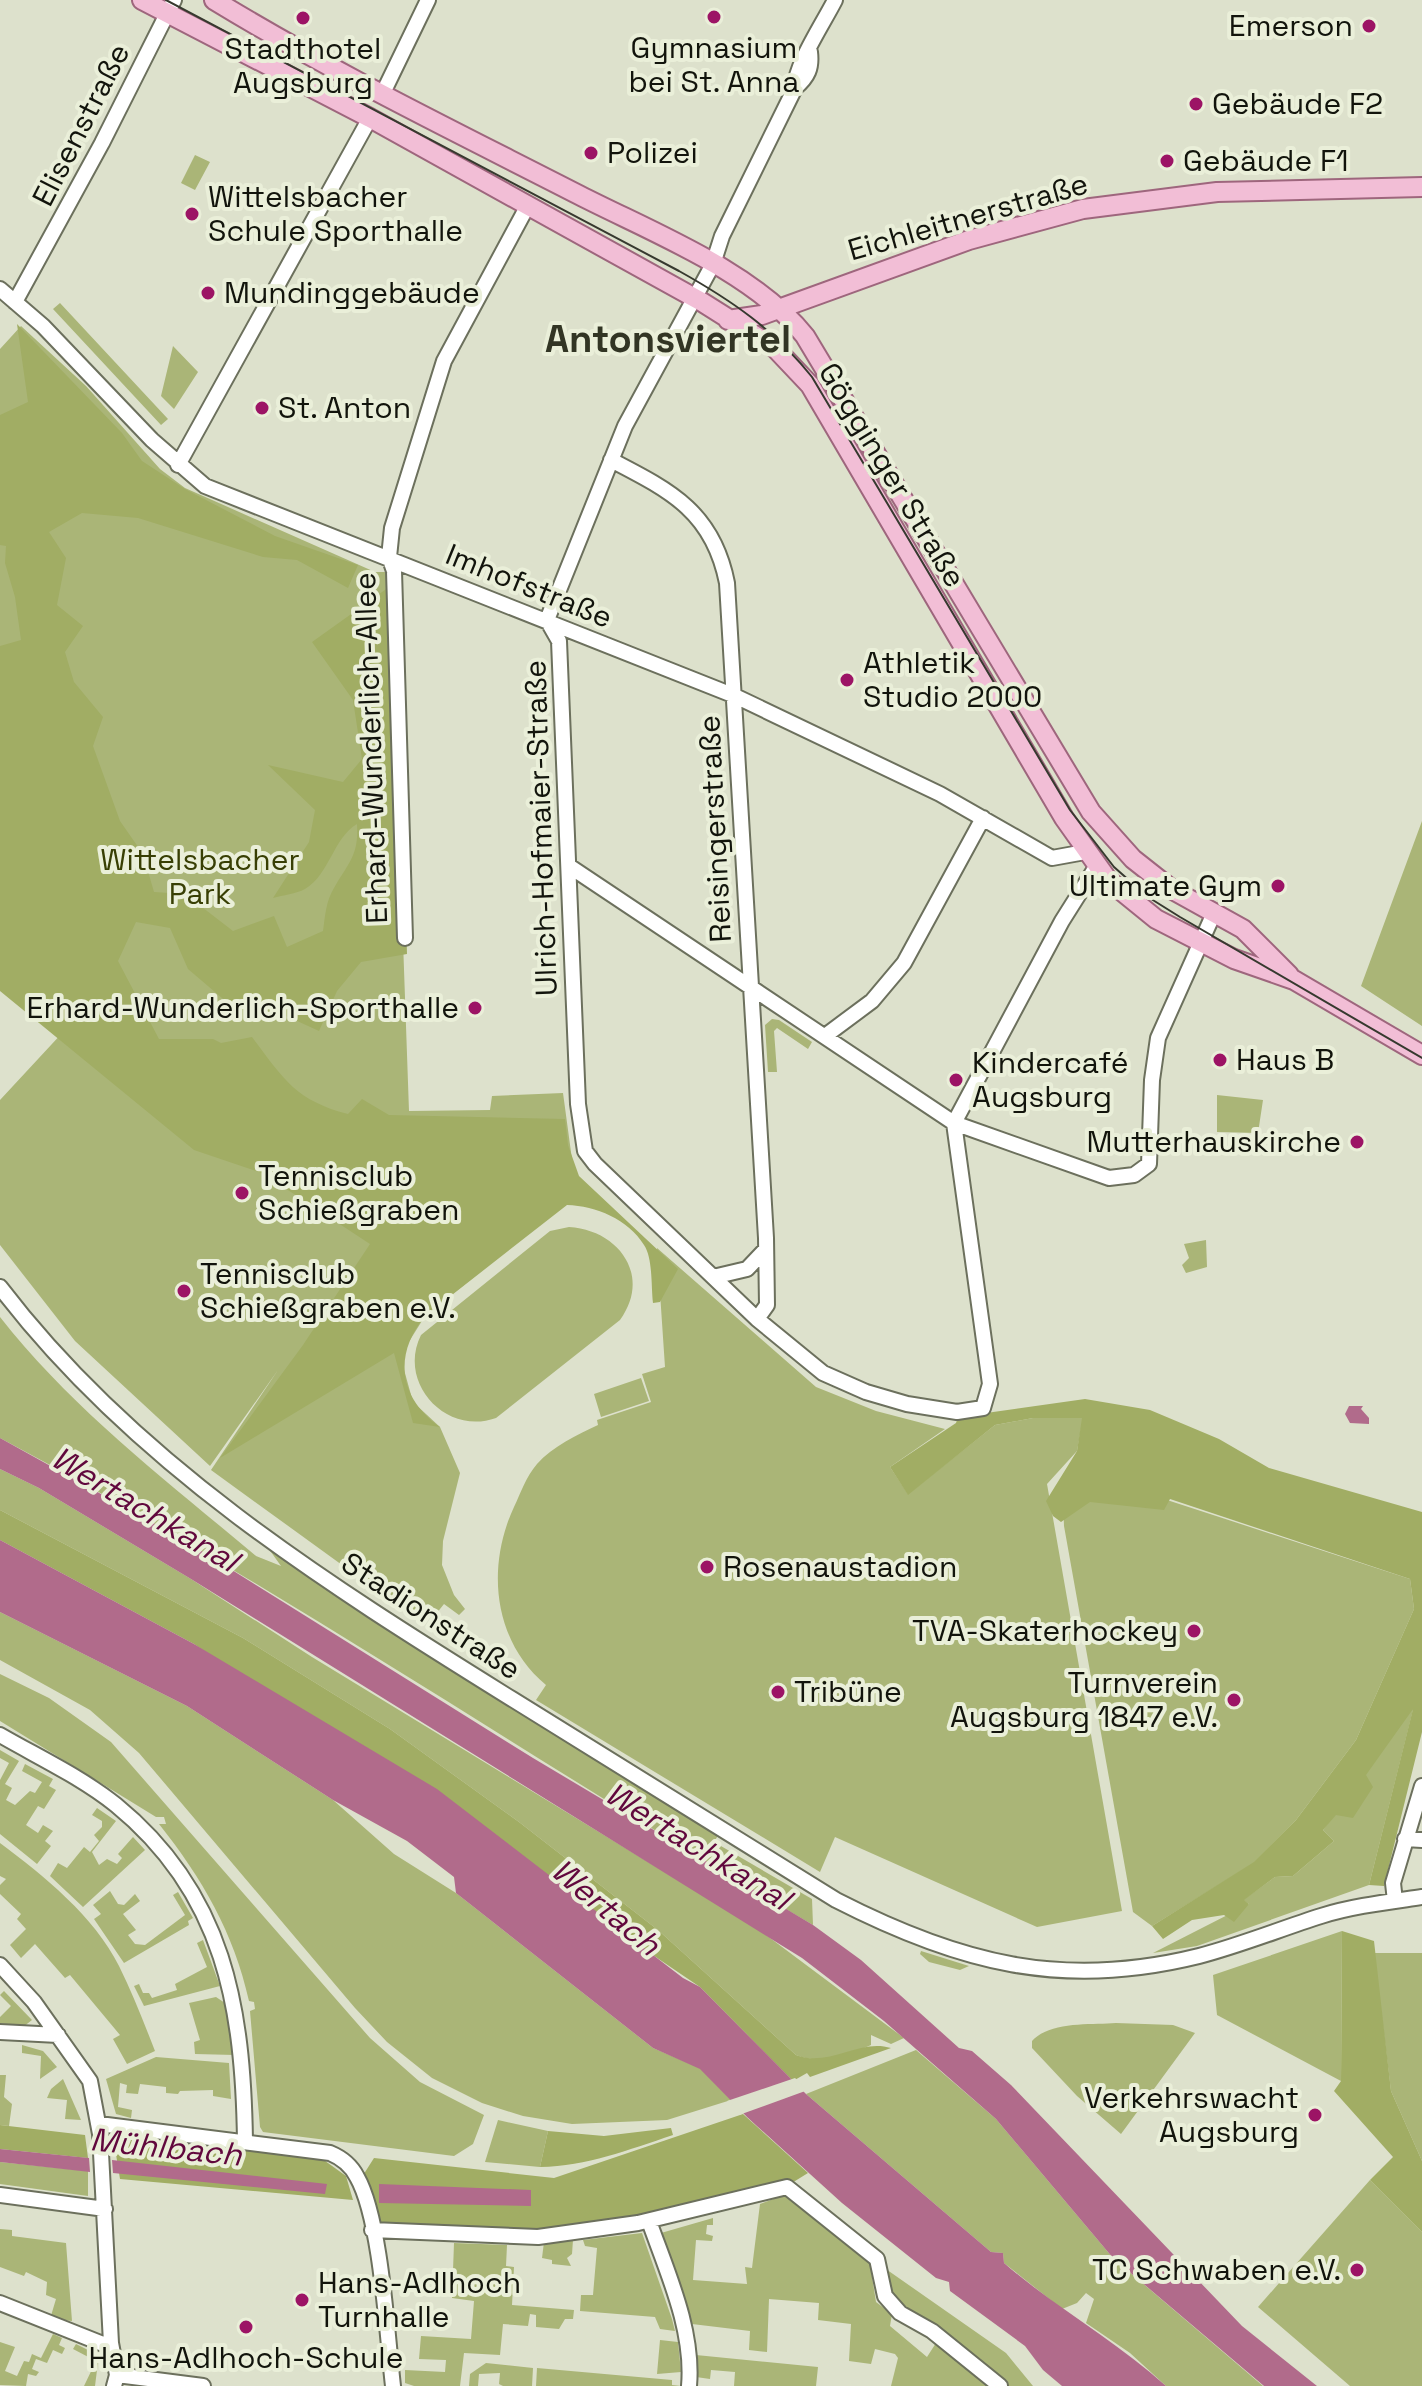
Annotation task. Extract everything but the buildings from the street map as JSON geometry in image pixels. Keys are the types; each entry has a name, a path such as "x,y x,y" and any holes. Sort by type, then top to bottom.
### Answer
{"main road":[{"name":"Gögginger Straße","path":"142,0 171,6 527,207 694,297 781,353 810,385 1091,859 1146,912 1234,959 1294,980 1422,1055"},
{"name":"Gögginger Straße","path":"214,0 382,95 713,264 777,308 805,336 1092,813 1133,859 1171,889 1243,929 1294,980"},
{"name":"Eichleitnerstraße","path":"728,320 754,317 969,240 1083,209 1217,192 1422,187"}],"street":[{"path":"382,95 428,0"},
{"name":"Ulrich-Hofmaier-Straße","path":"713,1277 585,1151 578,1104 559,641 547,620 625,426 713,264 722,236 795,88 805,80 811,66 810,52 835,0"},
{"name":"Elisenstraße","path":"15,302 58,228 171,6"},
{"path":"178,465 370,118"},
{"name":"Erhard-Wunderlich-Allee","path":"405,938 394,571 389,557 392,528 436,382 527,207"},
{"name":"Imhofstraße","path":"0,289 178,465 205,486 547,620 562,629 735,696 824,735 983,818 1052,858 1091,859"},
{"name":"Reisingerstraße","path":"611,460 682,500 706,528 723,565 727,583 766,1249 767,1305 757,1319"},
{"path":"825,1036 872,1001 904,963 983,818"},
{"path":"713,1277 757,1319 823,1373 875,1395 907,1404 971,1411 983,1408 991,1389 954,1123 1062,921 1091,859"},
{"path":"569,866 954,1123 1091,1175 1123,1178 1144,1171 1149,1164 1155,1047 1214,913"},
{"path":"713,1277 747,1269 766,1249"},
{"name":"Stadionstraße","path":"0,1287 59,1356 131,1427 276,1545 427,1646 826,1894 883,1924 947,1950 994,1962 1054,1970 1110,1970 1199,1956 1322,1916 1422,1897"},
{"path":"0,1735 114,1804 164,1855 193,1896 211,1929 233,1990 244,2088 245,2141"},
{"path":"1395,1901 1393,1883 1422,1786"},
{"path":"1405,1839 1422,1840"},
{"path":"0,1965 58,2035 90,2081 102,2156 115,2380 203,2386"},
{"path":"0,2032 58,2035"},
{"path":"99,2124 330,2153 349,2164 359,2180 372,2230 393,2386"},
{"path":"372,2230 538,2237 649,2221 787,2187 877,2259 885,2296 900,2313 932,2331 1000,2386"},
{"path":"0,2195 105,2209"},
{"path":"649,2221 680,2313 689,2386"},
{"path":"0,2303 103,2344 111,2343"}],"green space":[{"path":"195,155 210,162 195,190 181,183"},
{"path":"60,303 168,419 161,425 53,309"},
{"path":"17,324 122,433 142,461 185,489 275,536 358,565 348,588 297,560 263,557 138,518 82,513 49,532 66,558 57,605 83,626 65,652 74,682 103,717 93,746 120,821 143,854 154,892 185,894 233,931 274,916 287,947 323,931 329,898 354,852 357,824 342,838 313,882 301,891 273,898 309,842 315,810 268,765 343,782 362,759 353,700 312,642 396,582 407,954 361,962 337,991 319,1031 271,1009 229,1004 188,969 170,928 136,922 118,961 159,1039 213,1039 221,1043 252,1037 282,1076 303,1095 348,1114 362,1099 389,1115 565,1119 568,1145 579,1176 678,1269 660,1302 653,1303 649,1257 637,1236 620,1221 600,1211 567,1205 425,1316 415,1331 408,1346 405,1375 416,1403 440,1427 413,1423 394,1353 220,1458 303,1345 370,1244 262,1173 194,1150 0,991 0,646 21,640 15,597 5,563 6,546 0,545 0,415 28,402"},
{"name":"Wittelsbacher Park","path":"21,326 86,386 160,469 185,488 375,572 390,572 409,1111 490,1110 492,1096 563,1093 576,1189 538,1226 425,1316 405,1348 403,1366 413,1402 440,1427 460,1473 443,1541 442,1565 454,1595 465,1609 459,1615 444,1604 436,1614 411,1615 211,1470 278,1370 210,1466 75,1341 0,1245 0,1100 64,1031 0,977 0,349"},
{"path":"173,346 198,372 174,409 161,396"},
{"path":"1422,821 1422,1026 1361,986"},
{"path":"772,1019 779,1020 812,1042 808,1049 777,1028 774,1031 777,1072 768,1072 765,1025"},
{"path":"1217,1095 1263,1100 1258,1133 1217,1132"},
{"path":"569,1227 603,1237 616,1246 625,1258 633,1287 620,1320 496,1418 477,1422 444,1412 421,1387 416,1371 415,1353 421,1335 550,1231"},
{"path":"1206,1240 1207,1267 1186,1273 1182,1265 1189,1258 1184,1244"},
{"name":"Rosenaustadion","path":"657,1248 816,1387 876,1411 945,1429 890,1467 908,1494 995,1425 1033,1418 1083,1418 1077,1451 1047,1484 1122,1911 1037,1927 835,1837 820,1872 536,1700 546,1685 528,1667 515,1647 505,1625 500,1602 498,1578 505,1530 527,1479 543,1458 598,1425 597,1420 651,1402 642,1374 665,1367"},
{"path":"0,1317 28,1351 90,1414 256,1556 281,1566 266,1545 276,1545 722,1829 714,1842 812,1899 813,1925 308,1615 0,1438"},
{"path":"641,1378 649,1401 601,1417 594,1394"},
{"path":"1085,1399 1150,1410 1219,1439 1269,1468 1422,1512 1422,1732 1384,1886 1369,1885 1413,1709 1366,1775 1373,1787 1353,1818 1336,1815 1323,1830 1334,1841 1293,1876 1275,1877 1244,1900 1249,1904 1234,1922 1224,1915 1192,1920 1163,1939 1152,1926 1254,1862 1296,1820 1356,1740 1414,1609 1410,1579 1170,1499 1164,1510 1090,1502 1061,1522 1053,1516 1046,1501 1077,1451 1082,1418 1033,1418 995,1425 908,1495 890,1467 956,1423 958,1417"},
{"path":"0,1469 39,1488 191,1579 312,1657 758,1929 904,2038 891,2044 871,2035 871,2045 834,2058 815,2059 796,2055 658,1930 519,1822 390,1729 243,1638 0,1510"},
{"name":"Turnverein Augsburg 1847 e.V.","path":"1167,1500 1410,1579 1414,1609 1356,1740 1296,1820 1254,1863 1152,1926 1133,1912 1064,1526 1063,1501"},
{"path":"0,1510 243,1638 390,1729 519,1822 658,1930 796,2055 820,2058 867,2047 891,2048 810,2077 807,2073 793,2081 700,1987 194,1644 0,1540"},
{"path":"0,1612 187,1706 333,1800 394,1854 456,1893 653,2048 700,2068 731,2100 667,2120 572,2124 523,2116 482,2103 432,2078 387,2042 355,2008 139,1753 90,1710 0,1660"},
{"path":"0,1674 49,1698 111,1742 370,2038 420,2082 484,2115 473,2144 454,2156 263,2132 260,2127 250,2011 255,2009 254,2002 249,2001 235,1952 214,1907 159,1824 166,1824 164,1817 156,1817 0,1721"},
{"path":"1414,1706 1369,1885 1197,1946 1153,1953 1249,1904 1243,1900 1275,1877 1293,1876 1334,1841 1323,1830"},
{"path":"0,1750 19,1761 5,1784 12,1788 6,1800 15,1805 30,1791 35,1793 42,1782 22,1771 25,1764 53,1779 49,1786 56,1790 44,1809 38,1806 26,1825 38,1833 43,1825 53,1831 45,1841 51,1846 37,1864 0,1834 0,1780 9,1763 0,1758"},
{"path":"97,1808 116,1821 92,1852 99,1865 107,1859 117,1864 122,1858 118,1854 133,1837 145,1850 83,1907 50,1876 58,1863 67,1868 84,1847 90,1852 99,1841 94,1835 102,1827 102,1821 92,1815"},
{"path":"0,1843 50,1883 96,1930 119,1966 155,2051 127,2064 113,2039 120,2035 70,1975 65,1978 35,1944 21,1958 10,1945 26,1929 17,1919 21,1914 0,1894 0,1885 6,1879 0,1876"},
{"path":"110,1891 118,1904 124,1905 135,1894 140,1901 123,1914 136,1930 128,1935 135,1944 145,1945 185,1915 173,1895 178,1892 193,1918 188,1921 189,1925 124,1963 94,1919 101,1914 93,1905"},
{"path":"1342,1931 1341,2081 1217,2015 1213,1975"},
{"path":"1342,1931 1374,1941 1391,2091 1422,2161 1422,2232 1370,2180 1393,2157 1334,2091 1341,2081"},
{"path":"203,1940 220,1986 144,2006 134,1986 139,1984 143,1993 149,1993 152,1998 177,1990 175,1984 207,1967 197,1943"},
{"path":"921,1951 969,1966 960,1970 929,1962 920,1954"},
{"path":"1374,1953 1422,1953 1422,2161 1391,2091"},
{"path":"4,1991 32,2020 23,2027 0,2023 0,2017 11,2006 0,1995"},
{"path":"216,1997 231,2007 235,2055 195,2054 194,2042 200,2040 189,2003"},
{"path":"1071,2025 1173,2025 1195,2033 1121,2134 1077,2096 1032,2048 1032,2041 1049,2030"},
{"path":"22,2045 43,2051 57,2067 40,2079 41,2056 22,2053"},
{"path":"916,2050 996,2119 1113,2258 1263,2386 1166,2386 1130,2353 1086,2323 1094,2299 1086,2293 1077,2303 1062,2309 1004,2263 1003,2253 991,2252 806,2094"},
{"path":"156,2057 229,2063 231,2099 213,2096 213,2090 180,2091 178,2094 166,2093 166,2087 140,2084 138,2094 126,2093 127,2085 120,2083 118,2107 132,2110 131,2118 116,2114 106,2079"},
{"path":"0,2075 6,2075 4,2097 12,2104 9,2126 0,2125"},
{"path":"63,2079 81,2120 65,2119 67,2100 47,2098 51,2089"},
{"path":"743,2114 808,2173 787,2186 581,2230 372,2230 360,2180 374,2158 554,2178"},
{"path":"498,2120 548,2131 540,2167 485,2162"},
{"path":"0,2125 85,2135 88,2158 0,2149"},
{"path":"671,2128 673,2135 624,2151 574,2164 540,2167 548,2131 604,2136"},
{"path":"113,2136 321,2158 346,2176 353,2200 120,2179"},
{"path":"0,2162 88,2171 88,2196 0,2184"},
{"name":"TC Schwaben e.V.","path":"1370,2180 1422,2232 1422,2386 1350,2386 1258,2307"},
{"path":"787,2194 869,2258 876,2302 892,2314 890,2326 927,2357 936,2343 987,2386 891,2386 898,2358 895,2354 875,2349 871,2364 849,2361 851,2324 818,2320 819,2303 769,2299 767,2352 749,2350 750,2331 692,2324 661,2245 661,2233 713,2218 713,2225 707,2225 706,2234 713,2236 712,2241 696,2240 693,2280 747,2284 745,2267 752,2268 760,2204"},
{"path":"0,2229 12,2230 12,2236 66,2243 72,2321 50,2319 56,2299 46,2295 47,2282 26,2272 24,2276 0,2267"},
{"path":"642,2233 675,2331 660,2329 655,2317 580,2311 581,2295 593,2295 597,2248 585,2246 583,2240"},
{"path":"573,2240 572,2254 567,2258 571,2266 552,2264 552,2260 542,2258 544,2242"},
{"path":"454,2243 507,2245 506,2266 514,2267 512,2305 574,2310 573,2319 565,2319 559,2329 536,2327 536,2315 530,2314 528,2326 503,2324 500,2355 464,2353 460,2386 414,2386 405,2383 405,2370 445,2372 446,2360 419,2359 421,2336 471,2339 474,2301 452,2298"},
{"path":"883,2267 1006,2353 1033,2386 1006,2386 891,2298"},
{"path":"53,2334 62,2338 59,2345 65,2348 62,2354 53,2350 47,2363 36,2359 32,2369 39,2372 36,2376 28,2374 26,2386 0,2385 0,2342 15,2347 5,2371 17,2376 24,2361 29,2362 32,2354 41,2358"},
{"path":"660,2340 678,2342 681,2372 657,2374"},
{"path":"76,2344 92,2352 98,2362 95,2386 84,2386 96,2361 73,2349"},
{"path":"696,2355 818,2367 816,2386 734,2386 735,2372 711,2370 710,2379 696,2377"},
{"path":"486,2363 533,2368 532,2386 503,2386 499,2384 500,2373 479,2374 478,2386 469,2386 470,2374"},
{"path":"537,2368 672,2380 672,2385 681,2386 536,2386"}],"shaded area":[{"path":"1349,1406 1363,1406 1361,1409 1369,1418 1369,1424 1350,1423 1345,1414"},
{"path":"0,1438 184,1540 533,1758 813,1925 861,1960 959,2048 972,2051 1011,2085 1242,2326 1317,2386 1264,2386 1113,2258 996,2119 884,2021 802,1958 191,1579 39,1488 0,1469"},
{"path":"0,1540 194,1644 437,1789 683,1978 700,1987 806,2094 991,2252 1003,2253 1004,2263 1166,2386 1062,2386 1043,2370 1025,2346 950,2291 949,2282 936,2278 842,2203 747,2117 700,2069 653,2048 456,1893 454,1877 407,1841 333,1800 187,1706 0,1612"},
{"path":"0,2149 89,2158 90,2172 0,2162"},
{"path":"112,2160 327,2184 325,2194 113,2173"},
{"path":"379,2184 531,2190 531,2206 379,2203"}],"pier":[{"path":"795,2078 808,2090 739,2115 727,2101"}],"tram line":[{"path":"166,0 679,271 717,293 767,330 812,377 1070,810 1114,867 1148,897 1180,917 1422,1058"}],"place":[{"name":"Gymnasium bei St. Anna","path":"714,17"},
{"name":"Stadthotel Augsburg","path":"303,18"},
{"name":"Emerson","path":"1369,26"},
{"name":"Gebäude F2","path":"1196,104"},
{"name":"Polizei","path":"591,153"},
{"name":"Gebäude F1","path":"1167,161"},
{"name":"Wittelsbacher Schule Sporthalle","path":"192,214"},
{"name":"Mundinggebäude","path":"208,293"},
{"name":"St. Anton","path":"262,408"},
{"name":"Athletik Studio 2000","path":"847,680"},
{"name":"Ultimate Gym","path":"1278,886"},
{"name":"Erhard-Wunderlich-Sporthalle","path":"475,1008"},
{"name":"Haus B","path":"1220,1060"},
{"name":"Kindercafé Augsburg","path":"956,1080"},
{"name":"Mutterhauskirche","path":"1357,1142"},
{"name":"Tennisclub Schießgraben","path":"242,1193"},
{"name":"Tennisclub Schießgraben e.V.","path":"184,1291"},
{"name":"Rosenaustadion","path":"707,1567"},
{"name":"TVA-Skaterhockey","path":"1194,1631"},
{"name":"Tribüne","path":"778,1692"},
{"name":"Turnverein Augsburg 1847 e.V.","path":"1234,1700"},
{"name":"Verkehrswacht Augsburg","path":"1315,2115"},
{"name":"TC Schwaben e.V.","path":"1357,2270"},
{"name":"Hans-Adlhoch Turnhalle","path":"302,2300"},
{"name":"Hans-Adlhoch-Schule","path":"246,2327"}],"district":[{"name":"Antonsviertel","path":"668,339"}],"water label":[{"name":"Wertachkanal","path":"145,1509"},
{"name":"Wertachkanal","path":"698,1846"},
{"name":"Wertach","path":"606,1907"},
{"name":"Mühlbach","path":"166,2147"}]}
